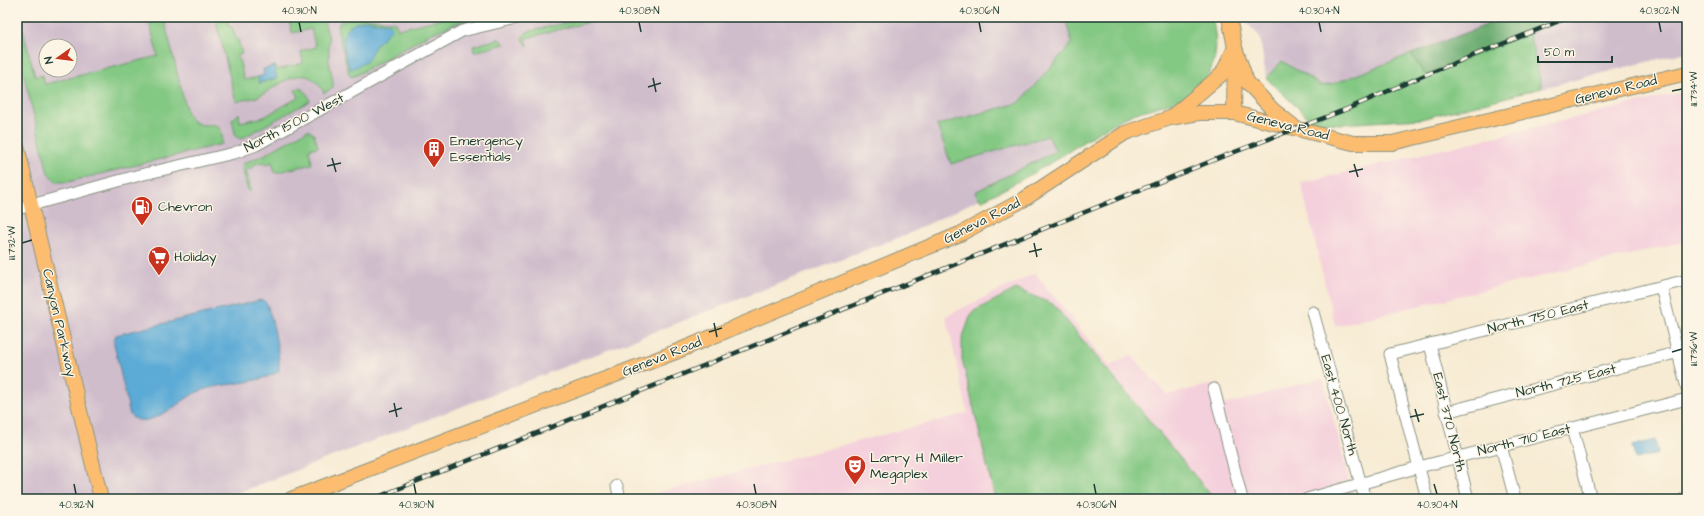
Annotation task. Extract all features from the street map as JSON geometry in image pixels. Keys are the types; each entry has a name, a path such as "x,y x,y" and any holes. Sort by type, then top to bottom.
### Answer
{"main road":[{"path":"1228,17 1247,82 1272,110 1296,128"},
{"path":"1234,112 1236,48"},
{"path":"1170,118 1222,74 1236,48"},
{"name":"Geneva Road","path":"291,499 673,353 960,234 1023,200 1125,133 1170,118 1199,113 1234,112 1353,142 1392,144 1687,73"},
{"name":"Canyon Parkway","path":"17,146 101,499"}],"street":[{"name":"North 1500 West","path":"17,209 140,176 234,153 256,145 462,31 521,17"},
{"name":"North 750 East","path":"1419,467 1390,354 1687,280"},
{"path":"1661,287 1682,351 1687,388"},
{"name":"East 400 North","path":"1313,312 1365,499"},
{"name":"East 370 North","path":"1430,344 1468,499"},
{"name":"North 725 East","path":"1446,412 1682,351"},
{"path":"1214,389 1242,499"},
{"name":"North 710 East","path":"1307,499 1419,467 1687,399"},
{"path":"1572,428 1591,499"},
{"path":"1501,446 1515,499"},
{"path":"1419,467 1427,499"},
{"path":"617,486 620,499"},
{"path":"1684,499 1687,496"}],"shaded area":[{"path":"17,17 1154,17 1116,121 1045,167 910,233 222,499 17,499"},
{"path":"1242,17 1687,17 1687,52 1542,88 1528,33 1411,54 1322,87 1282,61 1266,78 1260,37"},
{"path":"1687,91 1687,241 1335,326 1301,183"},
{"path":"1035,273 1110,366 1131,355 1167,395 1218,383 1224,405 1323,378 1354,499 633,499 968,413 946,316"}],"green space":[{"path":"215,17 227,17 229,27 232,26 236,39 238,39 242,54 238,55 244,80 258,77 260,83 276,78 274,66 276,66 277,70 303,63 301,51 316,47 311,29 292,33 288,17 323,17 329,39 329,61 333,88 324,93 317,82 309,77 301,76 283,82 257,97 236,102"},
{"path":"359,17 395,22 398,29 449,17 482,17 457,23 428,35 353,77 349,75 337,28 340,22"},
{"path":"589,17 608,17 526,38 528,46 522,38 527,32"},
{"path":"1059,17 1212,17 1216,38 1215,58 1208,75 1202,84 1189,96 1138,112 1121,120 1100,131 1016,183 981,201 975,192 1056,151 1048,136 951,164 937,125 1019,103 1072,43 1067,24"},
{"path":"1507,17 1569,17 1425,75 1411,54"},
{"path":"161,20 165,23 187,113 192,120 198,124 215,125 219,128 222,133 222,144 68,182 56,182 48,173 17,47 17,31 22,26 35,77 38,76 38,78 43,78 45,84 69,78 78,78 78,76 158,56 149,21"},
{"path":"1529,33 1542,88 1421,119 1341,124 1313,122 1266,78 1282,61 1322,86 1335,83 1411,54 1425,75"},
{"path":"499,39 505,44 474,52 473,46"},
{"path":"298,88 303,89 306,92 310,101 241,139 236,137 232,120 239,113 240,122 264,117 299,97 295,90"},
{"path":"308,130 314,134 318,147 309,149 312,164 275,173 272,162 265,165 264,162 254,164 254,167 246,170 251,190 248,191 242,168 244,163 264,155"},
{"path":"1016,289 1053,304 1214,499 995,499 962,359 962,339 972,312"}],"water":[{"path":"367,20 389,24 391,25 392,29 376,45 366,62 350,70 345,53 345,32 349,27"},
{"path":"274,66 277,78 259,83 258,77 264,75 263,69"},
{"path":"261,300 266,303 273,326 278,349 278,372 258,380 205,389 195,393 163,414 154,418 137,420 130,415 114,344 116,335"},
{"path":"1655,440 1658,454 1636,459 1632,446"}],"railway":[{"path":"373,499 1219,158 1347,109 1425,75 1569,17"}],"place":[{"name":"Emergency Essentials","path":"434,168"},
{"name":"Chevron","path":"142,226"},
{"name":"Holiday","path":"159,276"},
{"name":"Larry H Miller Megaplex","path":"855,486"}]}
